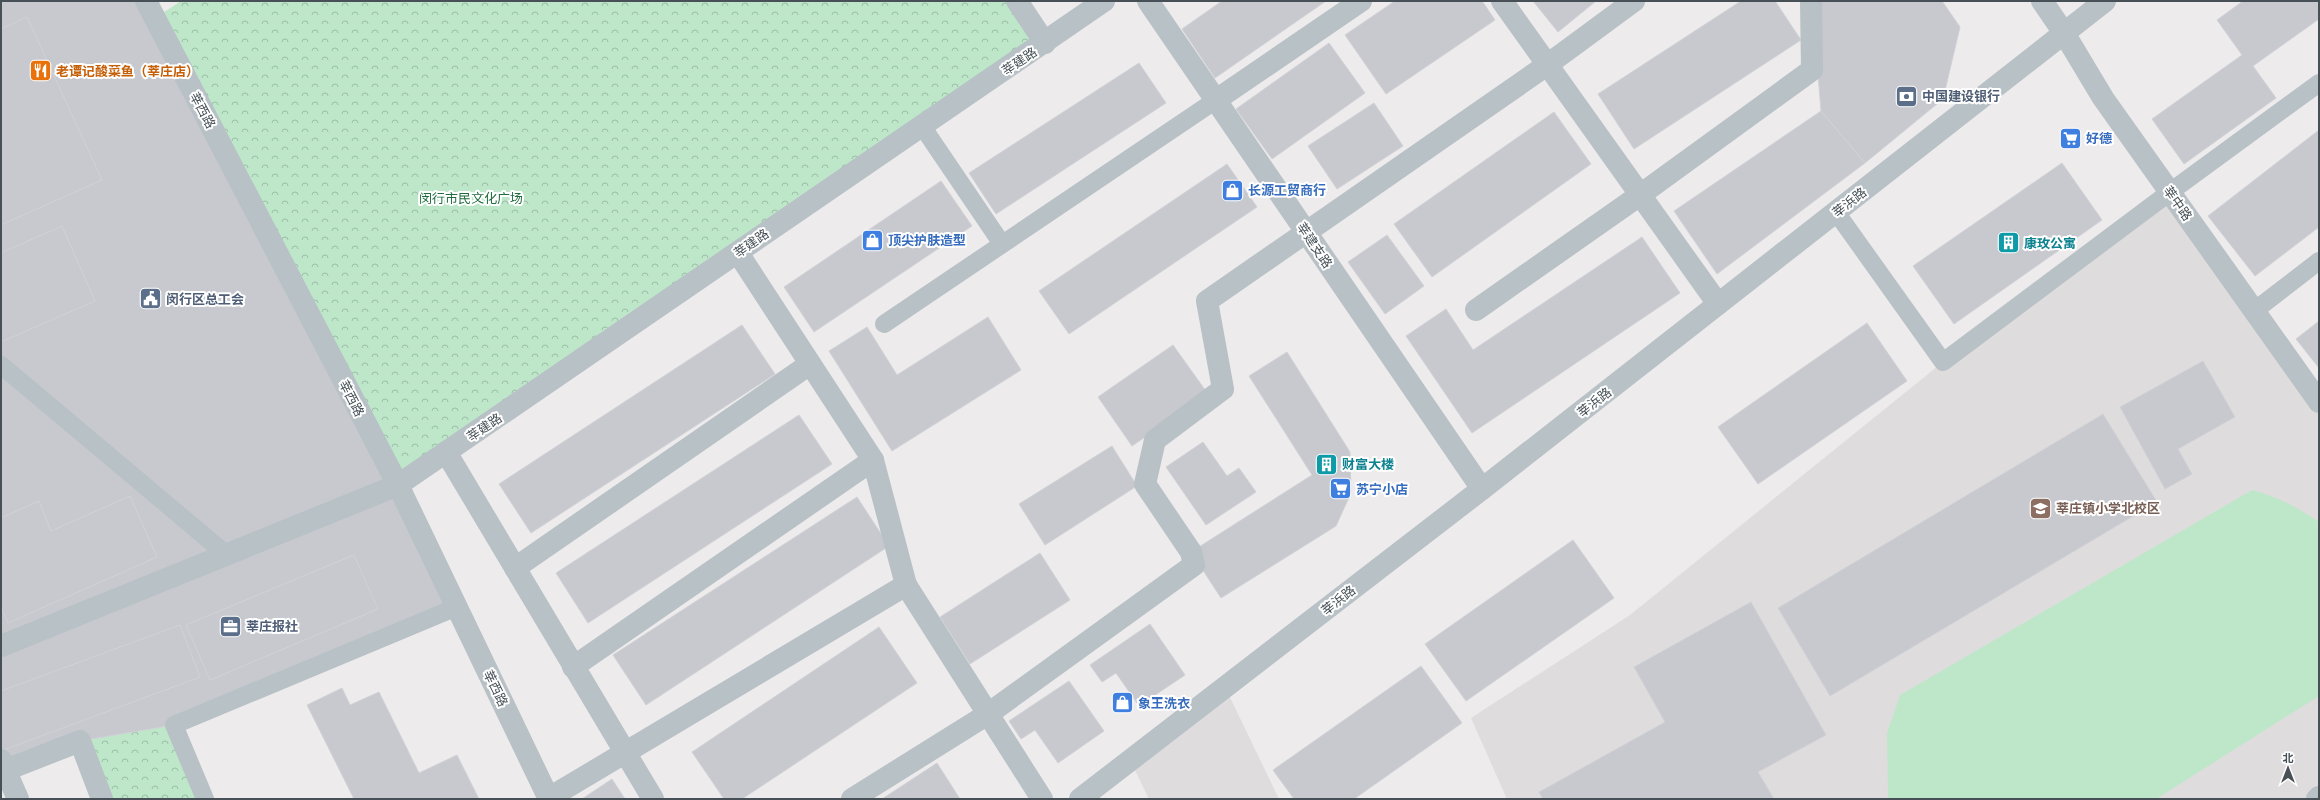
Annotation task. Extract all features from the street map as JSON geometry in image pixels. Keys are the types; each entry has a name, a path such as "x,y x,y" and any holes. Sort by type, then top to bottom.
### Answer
{"street":[{"name":"莘西路","path":"146,1 398,485 549,799"},
{"path":"1017,1 1045,43"},
{"name":"莘建路","path":"1,646 398,485 1045,43 1104,1"},
{"name":"莘建支路","path":"1148,1 1482,489"},
{"path":"1216,100 1361,1"},
{"path":"1502,1 1718,304"},
{"path":"852,799 988,714 1194,565 1190,552 1145,484 1155,440 1223,389 1207,301 1307,233 1634,1"},
{"path":"1476,310 1640,195 1812,70 1811,1"},
{"name":"莘中路","path":"2042,1 2064,33 2104,98 2319,402"},
{"name":"莘浜路","path":"1080,799 1482,489 2105,1"},
{"path":"738,253 873,460 906,585 1042,799"},
{"path":"515,568 810,364"},
{"path":"446,452 653,799"},
{"path":"573,666 873,460"},
{"path":"549,799 906,585"},
{"path":"18,799 3,765 80,742 102,799"}],"lane":[{"path":"1836,212 1943,362 2170,192 2319,83"},
{"path":"884,324 1216,100"},
{"path":"922,126 1002,244"},
{"path":"2254,311 2319,261"},
{"path":"1,365 227,555"},
{"path":"205,799 174,725 457,607"}],"shaded area":[{"name":"莘庄镇小学北校区","path":"2170,192 2319,402 2319,797 2317,799 1507,799 1471,718 1630,615 1943,362"},
{"path":"1225,687 1279,799 1149,799 1130,760"}],"green space":[{"name":"闵行市民文化广场","path":"181,1 1017,1 1045,43 398,485 155,18"},
{"path":"2252,490 2287,503 2319,522 2319,696 2156,799 1888,799 1887,733 1900,695"},
{"path":"174,725 205,799 102,799 80,741"}],"building":[{"name":"闵行区总工会","path":"1,1 146,1 398,485 1,646"},
{"path":"1222,1 1326,1 1215,78 1182,29"},
{"path":"1395,1 1482,1 1495,20 1386,94 1345,35"},
{"path":"1533,1 1596,1 1558,32"},
{"path":"1741,1 1775,1 1801,40 1634,149 1598,94"},
{"path":"1812,1 1942,1 1960,27 1943,99 1865,163 1821,111"},
{"path":"2243,1 2319,1 2319,19 2253,66 2276,98 2184,164 2152,119 2242,55 2217,20"},
{"path":"27,17 102,180 1,225 1,29"},
{"path":"1329,43 1365,93 1272,159 1236,109"},
{"path":"1139,63 1166,103 996,214 969,173"},
{"path":"1374,103 1403,146 1337,189 1308,146"},
{"path":"1821,111 1865,163 1717,274 1674,211"},
{"path":"1554,112 1591,164 1432,277 1394,224"},
{"path":"2319,130 2319,227 2255,276 2208,216"},
{"name":"康玫公寓","path":"2062,163 2102,220 1954,324 1913,266"},
{"path":"1227,164 1257,207 1069,334 1039,291"},
{"path":"941,181 972,226 814,332 784,287"},
{"path":"62,226 95,301 1,342 1,253"},
{"path":"1387,235 1424,286 1385,314 1348,262"},
{"path":"1642,237 1680,293 1472,433 1406,336 1446,309 1473,350"},
{"path":"988,317 1021,370 892,451 829,351 867,327 897,375"},
{"path":"2319,321 2319,368 2296,339"},
{"path":"1867,323 1907,381 1758,484 1718,427"},
{"path":"742,325 775,374 531,533 499,484"},
{"path":"1173,345 1208,394 1132,446 1098,397"},
{"name":"财富大楼","path":"1287,352 1350,452 1351,493 1336,526 1221,598 1191,552 1312,475 1249,376"},
{"path":"2203,361 2235,417 2178,449 2192,474 2165,489 2120,407"},
{"path":"2103,414 2157,502 1830,696 1778,608"},
{"path":"799,415 832,464 588,623 556,573"},
{"path":"1203,442 1227,476 1239,468 1256,492 1206,525 1166,467"},
{"path":"1112,446 1137,486 1045,545 1019,504"},
{"name":"莘庄报社","path":"398,485 457,607 174,725 80,741 6,770 1,758 1,646"},
{"path":"130,496 157,557 8,623 1,607 1,518 39,501 51,531"},
{"path":"857,497 889,546 646,705 613,655"},
{"path":"1573,540 1614,598 1466,701 1425,644"},
{"path":"1040,553 1070,600 970,664 940,617"},
{"path":"354,555 378,609 210,680 186,625"},
{"path":"1751,602 1826,735 1758,772 1774,799 1543,799 1539,792 1665,722 1634,667"},
{"path":"1150,624 1185,675 1139,706 1116,673 1102,682 1090,665"},
{"path":"180,625 200,677 1,751 1,691"},
{"path":"879,627 917,683 742,799 724,799 692,752"},
{"path":"1421,666 1462,723 1354,799 1294,799 1273,770"},
{"path":"1069,681 1104,731 1058,763 1035,730 1021,739 1009,721"},
{"path":"342,688 350,705 379,692 419,773 457,755 479,799 354,799 307,705"},
{"path":"937,763 960,799 882,799"},
{"path":"612,779 625,799 582,799"}],"place":[{"name":"老谭记酸菜鱼（莘庄店）","path":"41,71"},
{"name":"中国建设银行","path":"1906,96"},
{"name":"好德","path":"2071,138"},
{"name":"长源工贸商行","path":"1232,190"},
{"name":"顶尖护肤造型","path":"872,240"},
{"name":"康玫公寓","path":"2008,243"},
{"name":"闵行区总工会","path":"151,299"},
{"name":"财富大楼","path":"1327,464"},
{"name":"苏宁小店","path":"1340,489"},
{"name":"莘庄镇小学北校区","path":"2040,508"},
{"name":"莘庄报社","path":"230,626"},
{"name":"象王洗衣","path":"1122,703"}]}
